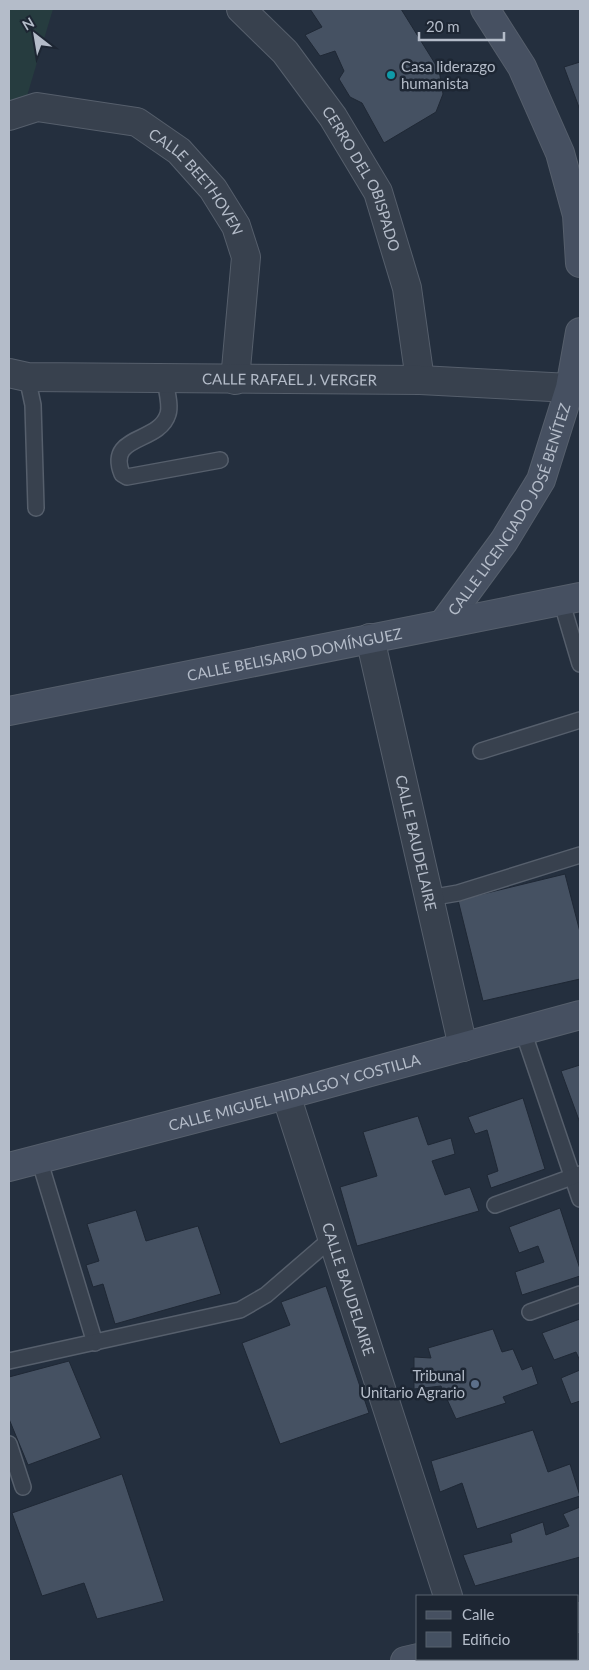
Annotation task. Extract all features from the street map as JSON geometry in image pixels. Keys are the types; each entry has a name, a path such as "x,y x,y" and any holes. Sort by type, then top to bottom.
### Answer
{"street":[{"name":"CERRO DEL OBISPADO","path":"241,9 285,52 333,117 378,192 407,288 420,380"},
{"path":"485,9 522,67 560,153 577,215 580,264"},
{"name":"CALLE BEETHOVEN","path":"9,116 37,107 137,122 179,150 213,189 236,226 246,257 235,380"},
{"name":"CALLE LICENCIADO JOSÉ BENÍTEZ","path":"442,624 504,541 541,480 570,388 580,332"},
{"name":"CALLE RAFAEL J. VERGER","path":"18,375 235,380 420,380 570,388"},
{"name":"CALLE BELISARIO DOMÍNGUEZ","path":"9,711 571,598"},
{"name":"CALLE BAUDELAIRE","path":"370,638 463,1047"},
{"name":"CALLE MIGUEL HIDALGO Y COSTILLA","path":"9,1167 286,1095 580,1015"},
{"name":"CALLE BAUDELAIRE","path":"286,1095 448,1595"}],"lane":[{"path":"18,375 33,405 36,508"},
{"path":"165,379 169,413 159,429 127,444 120,450 119,466 122,474 127,477 220,460"},
{"path":"571,598 580,664"},
{"path":"481,751 580,720"},
{"path":"429,898 458,893 580,855"},
{"path":"523,1031 576,1175 580,1199"},
{"path":"39,1159 95,1344"},
{"path":"495,1205 576,1175"},
{"path":"9,1361 95,1344 240,1310 266,1295 332,1238"},
{"path":"530,1312 580,1294"},
{"path":"9,1444 23,1487"}],"green space":[{"path":"9,9 53,9 24,106 9,111"}],"building":[{"name":"Casa liderazgo humanista","path":"310,9 401,9 439,70 443,94 436,112 384,143 362,103 350,97 339,79 344,71 335,51 320,56 305,35 322,27"},
{"path":"580,62 580,110 564,67"},
{"path":"565,874 580,932 580,979 483,1001 458,900"},
{"path":"580,1065 580,1123 561,1071"},
{"path":"523,1098 545,1169 491,1188 487,1175 498,1171 487,1130 475,1134 468,1117"},
{"path":"418,1116 428,1145 451,1138 455,1154 432,1161 445,1195 470,1187 479,1211 357,1246 340,1187 377,1176 363,1132"},
{"path":"560,1208 580,1269 580,1276 522,1295 515,1272 544,1262 538,1246 519,1253 509,1227"},
{"path":"136,1210 146,1241 198,1226 221,1294 115,1324 103,1284 93,1287 86,1265 99,1261 87,1224"},
{"path":"326,1286 369,1413 280,1444 242,1343 290,1325 281,1302"},
{"path":"580,1319 580,1361 576,1352 554,1360 542,1333"},
{"path":"493,1329 502,1352 513,1349 522,1370 532,1366 538,1384 503,1397 506,1403 456,1419 441,1386 414,1389 414,1357 431,1358 428,1348"},
{"path":"69,1361 101,1438 28,1465 9,1419 9,1377"},
{"path":"580,1370 580,1401 571,1404 561,1378"},
{"path":"533,1430 548,1472 570,1464 580,1496 477,1529 462,1483 440,1492 431,1461"},
{"path":"122,1474 164,1601 97,1619 84,1583 42,1596 12,1513"},
{"path":"580,1507 580,1557 475,1586 463,1555 512,1542 510,1534 543,1522 546,1535 569,1526 563,1514"}],"place":[{"name":"Casa liderazgo humanista","path":"391,75"},
{"name":"Tribunal Unitario Agrario","path":"475,1384"}]}
